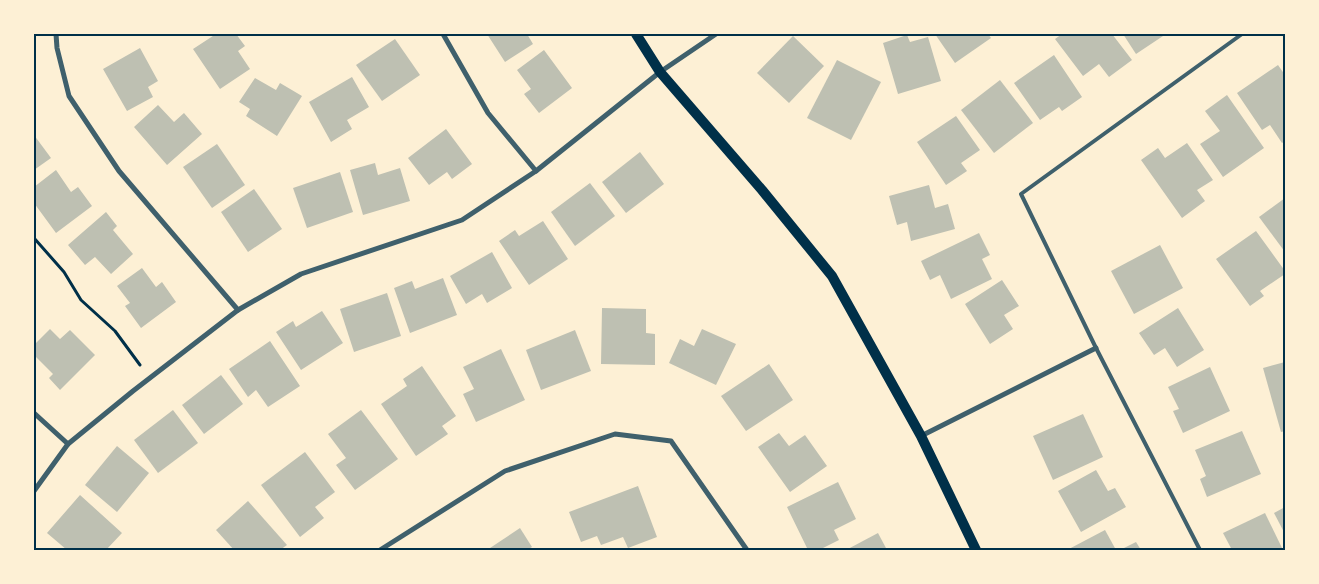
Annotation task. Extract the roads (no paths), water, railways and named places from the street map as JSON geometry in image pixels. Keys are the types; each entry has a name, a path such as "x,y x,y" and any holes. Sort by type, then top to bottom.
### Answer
{"main road":[{"path":"636,34 660,72 762,190 832,276 921,436 976,550"}],"street":[{"path":"56,34 57,48 69,96 119,171 238,310"},
{"path":"443,34 488,114 536,171"},
{"path":"34,491 68,444 238,310 301,274 462,220 536,171 660,72 716,34"},
{"path":"921,436 1096,348"},
{"path":"34,414 68,444"},
{"path":"380,550 505,471 615,434 671,441 748,550"}],"lane":[{"path":"1200,550 1096,348 1021,194 1242,34"}]}
